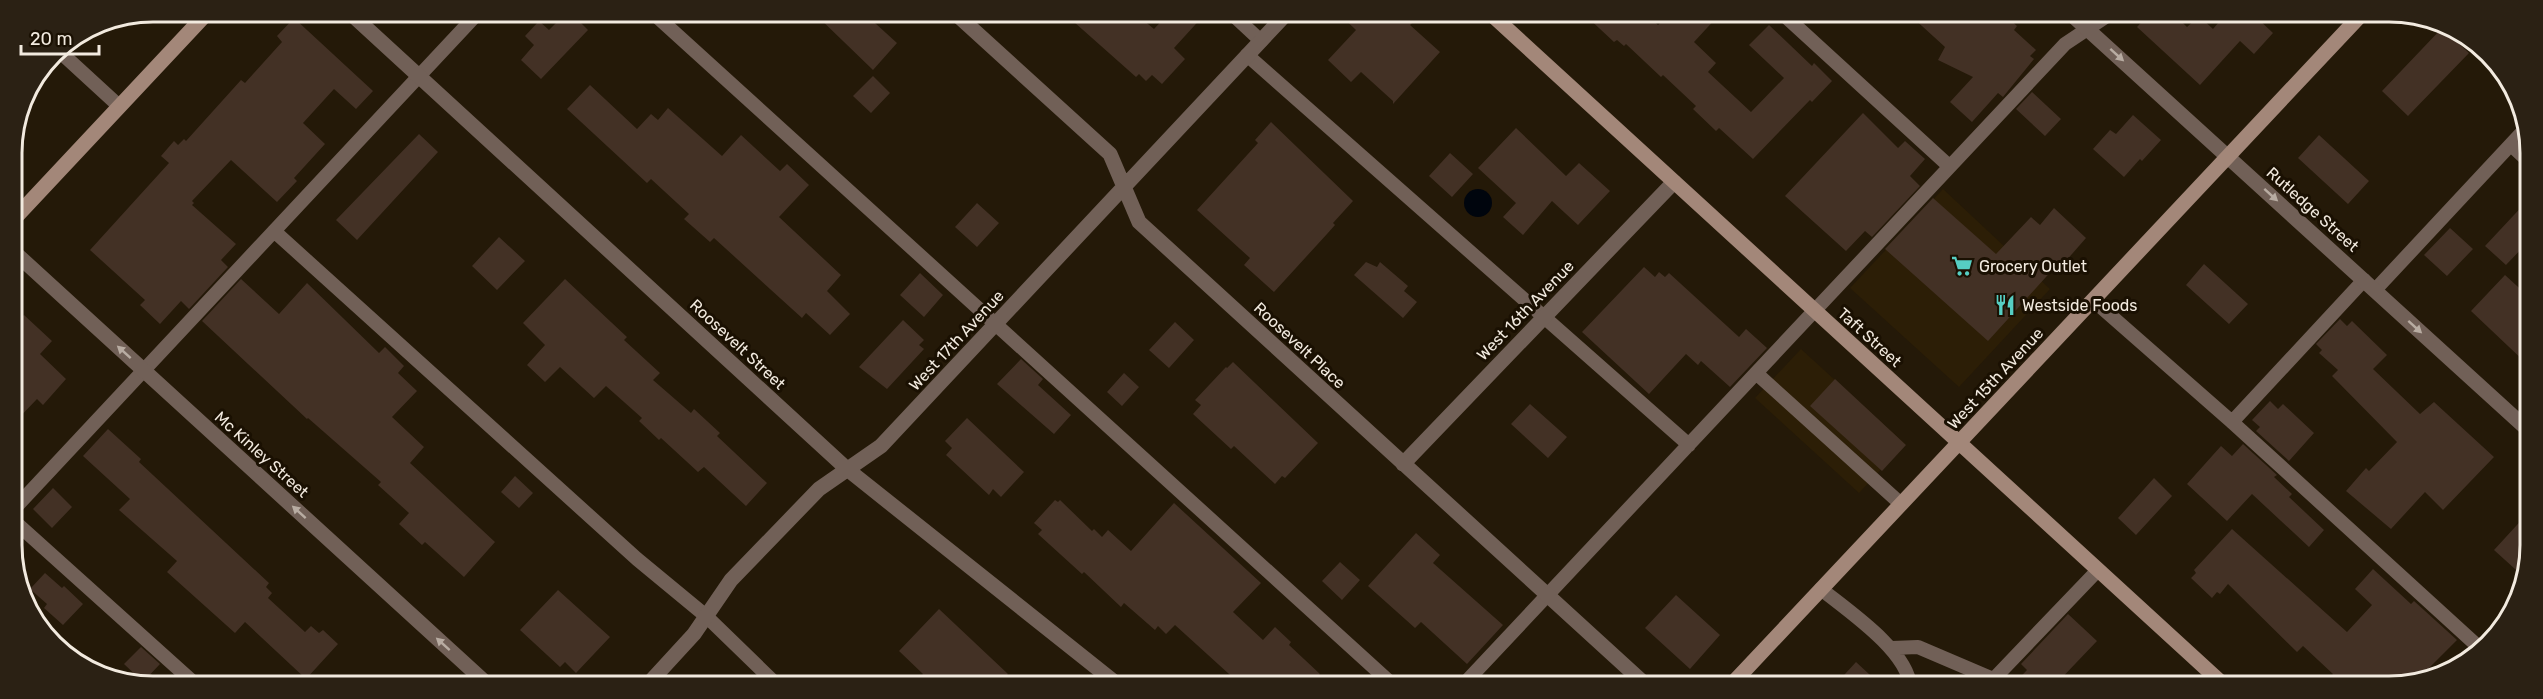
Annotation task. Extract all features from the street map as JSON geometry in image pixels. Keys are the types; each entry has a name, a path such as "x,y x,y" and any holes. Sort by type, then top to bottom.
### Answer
{"street":[{"name":"West 17th Avenue","path":"655,676 693,634 731,580 819,489 881,446 1278,22"},
{"name":"Taft Street","path":"1500,22 2214,676"},
{"name":"Rutledge Street","path":"2080,22 2520,423"},
{"name":"West 15th Avenue","path":"1739,676 2354,22"},
{"path":"23,209 198,23"},
{"name":"Roosevelt Street","path":"361,23 847,469 1107,676"},
{"name":"Roosevelt Place","path":"965,23 1110,154 1139,222 1636,676"},
{"name":"West 16th Avenue","path":"1403,464 1674,182"},
{"name":"Mc Kinley Street","path":"23,260 478,676"}],"lane":[{"path":"1793,22 1949,166"},
{"path":"1472,676 2065,44 2098,22"},
{"path":"22,499 469,23"},
{"path":"664,23 997,322 1384,676"},
{"path":"1241,23 1261,40"},
{"path":"1247,55 1689,445"},
{"path":"65,57 119,106"},
{"path":"2232,422 2519,136"},
{"path":"2511,145 2520,153"},
{"path":"274,231 637,559 706,616 768,676"},
{"path":"2093,300 2232,422 2476,644"},
{"path":"1756,373 1901,504"},
{"path":"22,528 185,676"},
{"path":"1997,676 2098,570"},
{"path":"1821,589 1892,648 1908,676"},
{"path":"1892,648 1918,647 1976,676"}],"shaded area":[{"path":"1478,189 1488,193 1492,203 1488,213 1478,217 1468,213 1464,203 1468,193"},
{"path":"1943,189 2050,289 1959,387 1850,288"},
{"path":"1801,349 1905,444 1859,493 1755,398"}],"building":[{"path":"1348,22 1413,22 1410,25 1440,52 1393,104 1393,101 1361,72 1351,82 1328,60 1356,30"},
{"path":"1593,22 1655,22 1658,25 1661,22 1712,22 1694,42 1716,63 1708,72 1751,112 1784,78 1749,45 1769,25 1812,66 1814,63 1832,81 1812,102 1810,100 1753,159 1719,128 1716,131 1693,109 1696,106 1663,75 1661,77 1626,44 1624,46 1617,40 1614,42"},
{"path":"1918,22 2013,22 2017,26 2014,30 2036,50 2030,56 2034,59 2003,97 1998,93 1972,122 1950,102 1973,77 1938,60 1945,47"},
{"path":"2141,22 2182,22 2187,27 2192,22 2206,22 2213,29 2219,22 2261,22 2273,33 2254,54 2240,41 2200,85 2137,27"},
{"path":"289,23 299,23 373,91 356,109 334,89 303,123 325,144 294,178 297,181 277,202 231,160 192,201 194,203 192,205 236,244 221,260 228,267 189,309 181,301 160,324 140,305 145,300 90,250 169,163 161,156 174,141 178,145 184,139 186,141 241,80 245,83 282,42 277,36"},
{"path":"537,23 541,23 549,30 556,23 581,23 588,30 541,79 521,60 534,45 525,36"},
{"path":"824,23 875,23 897,43 873,70"},
{"path":"1075,23 1146,23 1154,29 1160,23 1197,23 1174,48 1185,59 1162,84 1152,75 1146,81 1139,74 1136,77"},
{"path":"2438,32 2457,42 2469,53 2408,116 2382,91"},
{"path":"873,76 890,93 871,113 853,96"},
{"path":"590,85 637,129 651,114 658,120 668,108 722,156 741,135 780,171 787,164 809,185 779,217 841,275 827,291 850,314 830,335 806,313 802,318 714,238 710,242 684,219 689,214 651,179 647,183 567,109"},
{"path":"2032,92 2061,119 2045,136 2016,109"},
{"path":"1863,113 1898,148 1905,141 1925,159 1910,176 1920,186 1872,237 1865,231 1846,251 1785,196"},
{"path":"2133,115 2161,140 2124,177 2093,149 2110,130 2116,134"},
{"path":"1271,122 1353,201 1333,223 1335,225 1274,292 1244,265 1250,258 1197,210 1258,143 1255,140"},
{"path":"1516,128 1566,176 1579,163 1610,191 1578,225 1552,201 1523,235 1503,217 1516,203 1478,168"},
{"path":"419,134 438,152 357,240 336,220"},
{"path":"2319,135 2369,181 2348,204 2298,158"},
{"path":"1450,153 1473,174 1452,197 1429,176"},
{"path":"1933,198 1996,254 2031,217 2040,225 2054,208 2086,238 2058,270 2055,267 1988,341 1885,249"},
{"path":"977,203 999,223 977,247 955,227"},
{"path":"2520,209 2520,250 2506,265 2485,246"},
{"path":"2450,228 2473,249 2447,276 2424,255"},
{"path":"499,237 525,261 497,290 472,266"},
{"path":"1366,262 1377,267 1380,262 1408,286 1404,291 1417,302 1403,318 1354,275"},
{"path":"2204,264 2248,304 2229,324 2186,285"},
{"path":"1644,267 1655,277 1659,272 1665,277 1669,273 1739,337 1746,329 1767,348 1730,387 1701,361 1698,365 1686,354 1649,394 1582,332"},
{"path":"920,273 943,295 924,317 900,295"},
{"path":"2505,275 2520,289 2520,357 2471,311"},
{"path":"241,279 279,314 307,283 379,353 385,347 404,366 398,373 417,391 392,417 424,447 410,463 495,542 464,577 425,542 422,545 399,524 409,513 378,485 381,482 307,419 202,321"},
{"path":"565,279 627,337 624,340 660,373 653,380 691,413 694,409 720,433 717,436 767,483 746,506 704,467 698,472 661,438 659,440 639,421 642,418 606,386 594,398 560,367 545,382 527,365 545,345 523,323"},
{"path":"24,315 52,341 40,354 66,379 43,405 37,399 22,414"},
{"path":"2340,319 2347,326 2352,321 2387,355 2373,369 2420,414 2434,402 2494,457 2443,510 2425,492 2391,529 2346,491 2366,468 2369,471 2397,442 2332,376 2338,370 2319,353 2322,350 2316,344"},
{"path":"903,320 924,340 919,345 924,349 887,389 859,367"},
{"path":"1175,322 1194,340 1169,368 1149,350"},
{"path":"1021,359 1043,379 1038,385 1071,415 1054,434 997,384"},
{"path":"1233,362 1318,443 1285,478 1282,476 1275,484 1234,446 1231,449 1193,414 1201,405 1195,400"},
{"path":"1124,373 1139,387 1122,406 1107,392"},
{"path":"1835,379 1906,445 1882,471 1810,406"},
{"path":"2270,401 2278,409 2283,404 2314,433 2289,461 2256,431 2260,427 2252,420"},
{"path":"1530,404 1567,437 1548,458 1511,424"},
{"path":"967,418 1024,472 1001,497 993,489 989,495 946,455 952,448 945,441"},
{"path":"108,429 141,459 139,462 269,583 266,587 272,593 268,598 305,632 311,626 319,633 323,630 338,644 309,676 303,676 245,622 235,633 167,572 177,561 119,510 130,499 83,456"},
{"path":"2243,444 2277,475 2274,477 2292,494 2289,497 2324,530 2309,547 2252,494 2227,521 2187,484 2221,446 2232,456"},
{"path":"515,476 533,493 519,508 501,492"},
{"path":"2154,478 2172,496 2136,535 2118,518"},
{"path":"53,488 72,507 52,528 33,509"},
{"path":"1055,500 1058,502 1060,500 1092,531 1094,529 1102,537 1108,530 1131,551 1174,503 1261,583 1233,612 1263,640 1275,627 1291,642 1289,645 1320,674 1318,676 1231,676 1175,625 1166,634 1158,626 1155,630 1124,603 1121,607 1084,572 1082,574 1038,534 1042,530 1034,523"},
{"path":"2520,522 2518,571 2494,550"},
{"path":"2232,529 2347,632 2372,605 2355,589 2373,569 2411,604 2414,601 2457,640 2424,672 2398,676 2331,676 2333,674 2303,646 2297,652 2228,584 2220,594 2217,592 2212,598 2191,578 2196,573 2194,570"},
{"path":"1416,533 1440,555 1433,563 1503,625 1467,664 1421,622 1415,628 1368,586"},
{"path":"1340,562 1360,580 1342,600 1322,581"},
{"path":"45,573 62,588 64,586 83,604 63,625 44,608 47,604 30,589"},
{"path":"558,590 610,637 576,673 565,662 560,667 520,630"},
{"path":"1676,595 1720,635 1690,669 1645,628"},
{"path":"939,609 1008,674 1006,676 921,676 923,674 899,651"},
{"path":"2068,614 2097,641 2064,676 2021,676 2027,670 2021,664"},
{"path":"141,647 160,664 149,676 136,675 124,664"},
{"path":"1856,662 1871,676 1843,676"}],"place":[{"name":"Grocery Outlet","path":"1962,266"},
{"name":"Westside Foods","path":"2005,305"}]}
